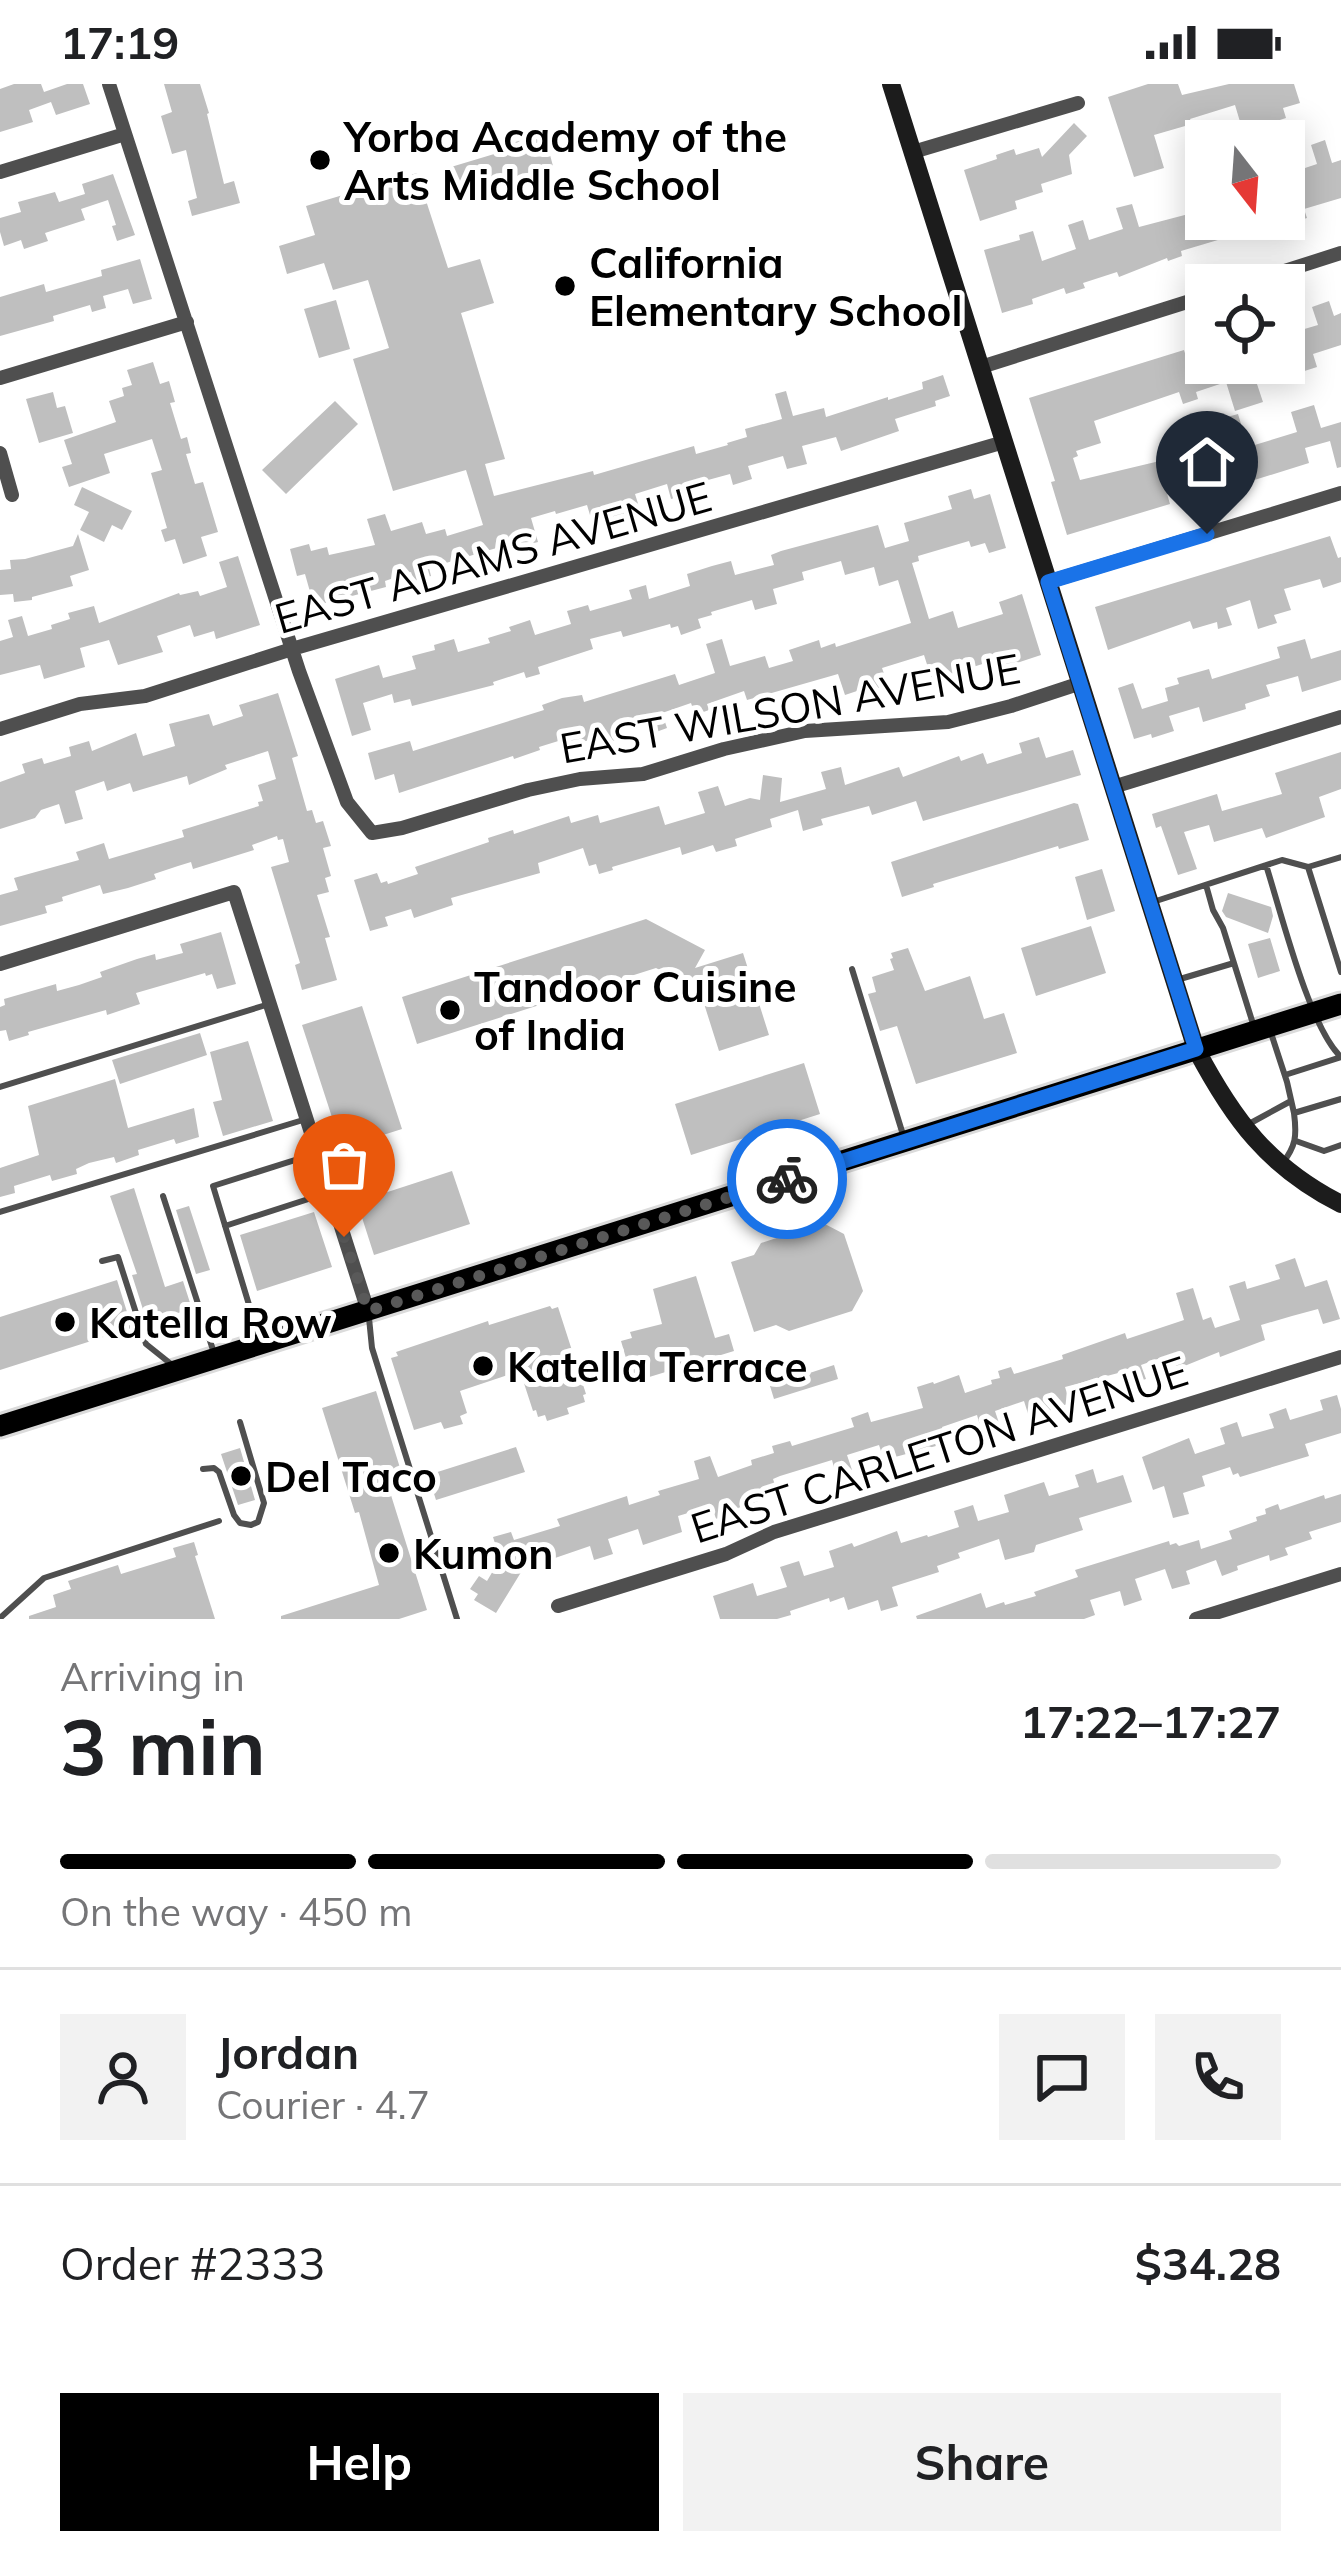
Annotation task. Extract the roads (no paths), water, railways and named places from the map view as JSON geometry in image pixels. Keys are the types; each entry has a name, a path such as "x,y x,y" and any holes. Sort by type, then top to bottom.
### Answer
{"main road":[{"path":"0,1426 1341,1004"}],"street":[{"path":"109,84 292,650"},
{"path":"891,84 1196,1049 1244,1128 1281,1166 1312,1190 1341,1204"},
{"path":"913,152 1078,104"},
{"path":"0,172 125,134"},
{"path":"1305,264 1341,253"},
{"path":"981,367 1185,303"},
{"path":"0,378 187,322"},
{"name":"EAST ADAMS AVENUE","path":"0,729 80,704 146,696 1004,442"},
{"path":"0,452 12,495"},
{"path":"1048,582 1341,493"},
{"name":"EAST WILSON AVENUE","path":"292,650 347,802 372,832 402,828 528,790 580,779 643,774 805,731 949,722 1081,683"},
{"path":"1113,788 1341,717"},
{"path":"0,964 234,892 368,1311"},
{"name":"EAST CARLETON AVENUE","path":"558,1606 726,1554 774,1532 1341,1357"},
{"path":"1196,1619 1341,1574"}],"lane":[{"path":"1150,903 1282,860 1308,867 1341,857"},
{"path":"1266,865 1314,1012 1341,1057 1285,1075"},
{"path":"1308,867 1341,972"},
{"path":"1206,885 1234,963 1285,1075 1296,1141 1281,1166"},
{"path":"1174,981 1234,963"},
{"path":"852,969 905,1141"},
{"path":"0,1088 270,1004"},
{"path":"1294,1114 1341,1100"},
{"path":"1244,1128 1291,1101"},
{"path":"0,1212 307,1119"},
{"path":"1296,1141 1324,1151 1341,1145"},
{"path":"262,1345 212,1186 317,1153"},
{"path":"225,1226 330,1192"},
{"path":"163,1196 215,1359"},
{"path":"102,1261 118,1257 146,1344 179,1370"},
{"path":"368,1311 372,1348 457,1619"},
{"path":"203,1469 219,1472 240,1523 257,1522 264,1499 240,1422"},
{"path":"0,1618 44,1578 219,1521"}],"place":[{"name":"Yorba Academy of the Arts Middle School","path":"320,160"},
{"name":"California Elementary School","path":"565,286"},
{"name":"Tandoor Cuisine of India","path":"450,1010"},
{"name":"Katella Row","path":"65,1322"},
{"name":"Katella Terrace","path":"483,1366"},
{"name":"Del Taco","path":"241,1476"},
{"name":"Kumon","path":"389,1553"}]}
